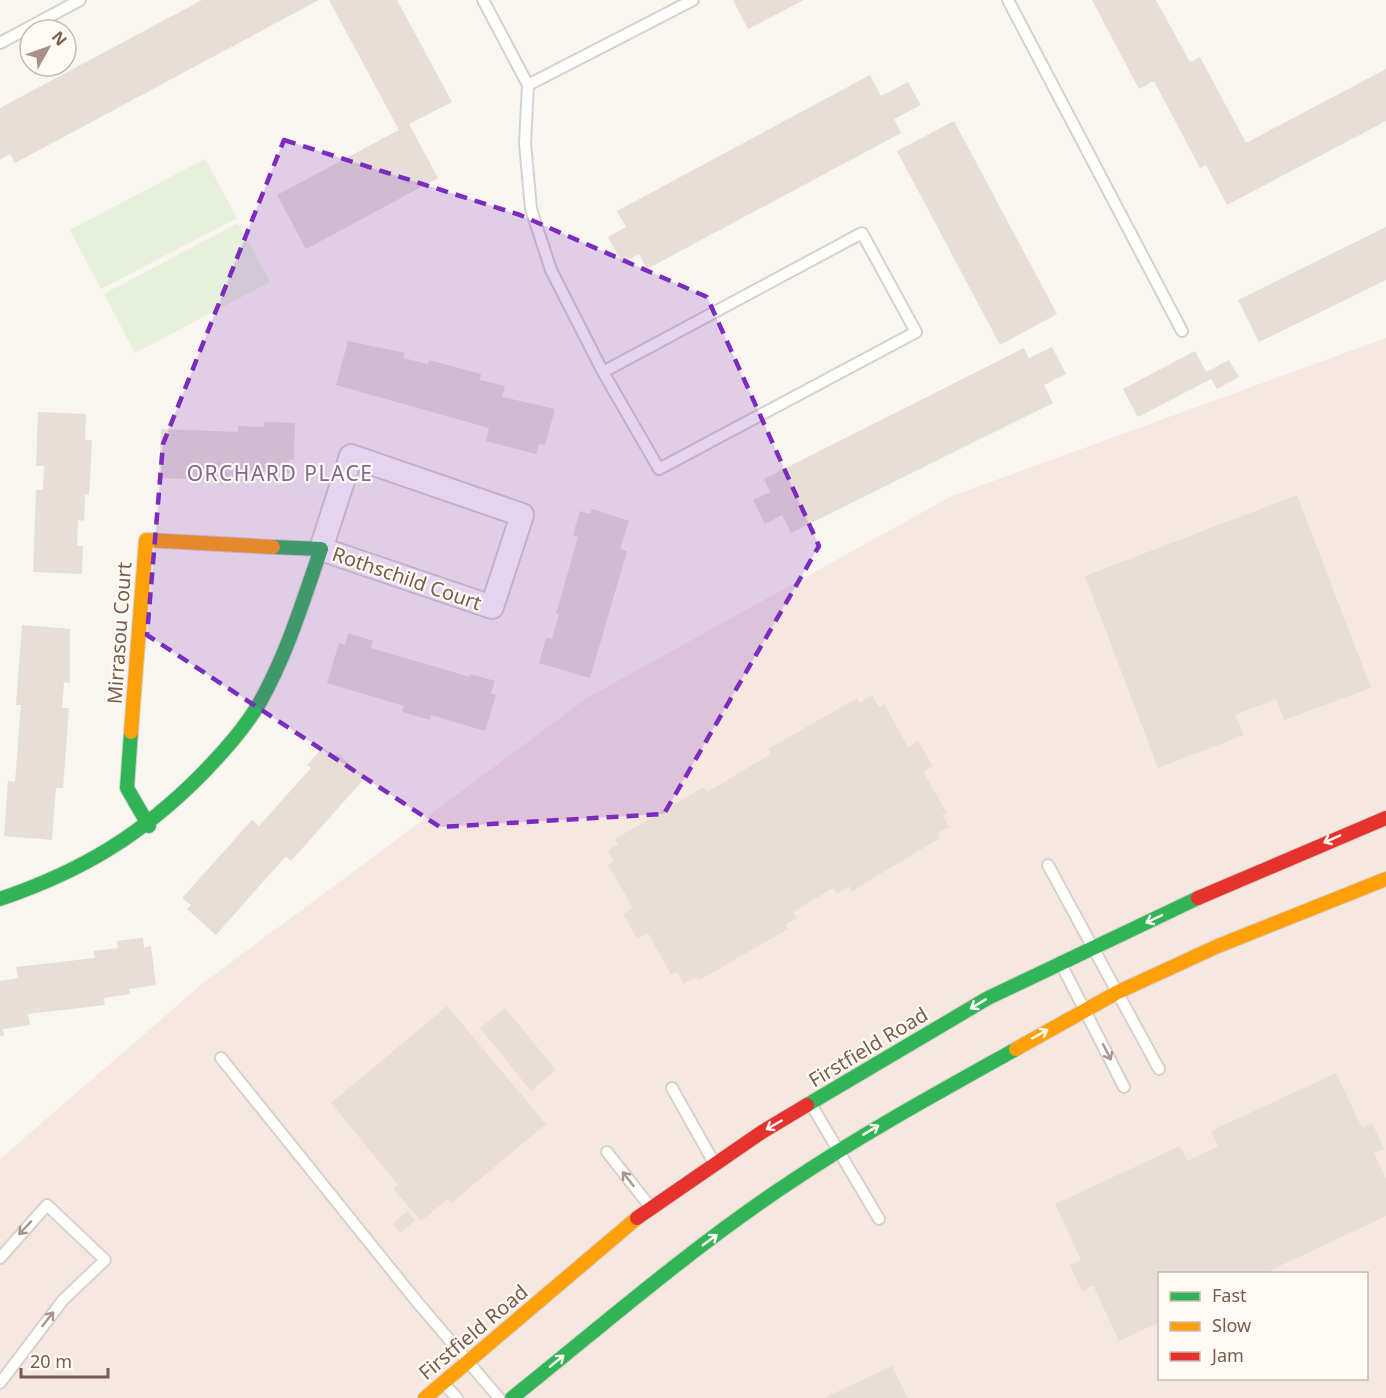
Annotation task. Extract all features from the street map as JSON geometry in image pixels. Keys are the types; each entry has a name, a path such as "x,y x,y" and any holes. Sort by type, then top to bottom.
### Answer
{"street":[{"name":"Rothschild Court","path":"351,456 522,515 492,608 321,549 351,456"},
{"name":"Mirrasou Court","path":"149,826 127,788 146,540 321,549"},
{"path":"0,898 49,883 105,855 149,826 229,746 260,702 291,634 321,549"},
{"name":"Firstfield Road","path":"425,1398 650,1207 810,1104 988,998 1199,897 1386,818"},
{"path":"512,1398 696,1251 838,1150 1118,992 1218,946 1386,879"}],"lane":[{"path":"0,43 80,0"},
{"path":"483,0 528,85 525,143 531,209 551,270 603,372 659,469 916,332 862,233 603,372"},
{"path":"528,85 693,0"},
{"path":"1008,0 1182,331"},
{"path":"1048,865 1159,1069"},
{"path":"1060,963 1124,1087"},
{"path":"221,1058 466,1362 499,1398"},
{"path":"672,1088 714,1164"},
{"path":"810,1104 879,1219"},
{"path":"607,1152 650,1207"},
{"path":"0,1258 47,1204 105,1260 63,1300 0,1383"},
{"path":"442,1382 457,1398"}],"highlighted area":[{"path":"284,140 520,215 707,297 819,546 664,814 440,827 147,635 163,444"}],"shaded area":[{"path":"1386,338 1386,1398 0,1398 0,1159 202,984 587,698 952,496"}],"green space":[{"path":"205,159 237,218 101,289 70,230"},
{"path":"238,223 270,282 135,353 104,294"}],"building":[{"path":"202,0 319,0 15,163 10,154 0,160 0,108 56,78 78,78 78,66"},
{"path":"329,0 397,0 452,102 409,124 438,178 306,249 277,195 399,130"},
{"path":"733,0 804,0 748,29"},
{"path":"1092,0 1156,0 1190,62 1200,57 1246,143 1386,69 1386,121 1227,205 1206,165 1200,168 1154,81 1139,89"},
{"path":"870,75 881,96 908,82 921,105 894,119 901,133 647,269 639,254 622,263 608,237 626,227 617,211"},
{"path":"954,121 1057,314 1000,345 897,151"},
{"path":"1386,227 1386,280 1259,342 1238,300"},
{"path":"348,341 405,353 403,358 428,364 429,360 481,374 480,380 505,386 502,397 555,409 545,445 539,444 536,454 486,441 489,428 336,385"},
{"path":"1052,347 1066,374 1044,385 1053,403 791,533 782,515 765,524 753,500 770,492 764,479 1024,348 1029,358"},
{"path":"1195,351 1206,372 1229,360 1239,377 1217,389 1211,379 1138,417 1123,389"},
{"path":"38,412 86,414 85,440 92,440 89,495 85,494 84,521 78,520 77,546 83,546 82,574 33,572 36,490 43,490 44,466 36,466"},
{"path":"264,422 295,423 294,460 289,459 289,473 239,471 239,481 159,478 161,429 238,432 238,426 264,427"},
{"path":"1297,495 1371,688 1284,720 1276,699 1235,715 1244,735 1158,768 1085,576"},
{"path":"592,509 629,521 620,549 627,551 590,678 539,663 546,638 552,639 559,614 556,614 578,537 573,535 580,511 590,514"},
{"path":"22,625 70,629 70,683 64,682 62,708 69,708 63,788 56,788 52,840 4,836 8,781 15,782 21,705 16,705"},
{"path":"348,633 373,641 371,648 470,677 470,674 495,681 491,693 496,695 485,731 431,715 430,720 402,712 404,706 327,683 339,643 345,645"},
{"path":"872,695 879,707 884,704 908,747 918,741 933,766 923,772 947,813 942,815 949,827 938,833 940,838 852,891 849,886 837,894 833,888 793,912 797,918 785,925 788,929 698,981 696,977 684,984 677,972 671,975 648,933 637,939 623,914 633,908 608,865 614,861 608,850 618,845 615,839 704,787 707,792 771,754 768,749 857,698 859,703"},
{"path":"323,747 335,757 337,753 365,778 291,861 286,856 216,935 187,909 191,905 182,898 252,820 259,826 311,768 307,765"},
{"path":"143,938 144,948 151,946 156,985 129,989 130,994 104,998 105,1005 28,1014 30,1025 3,1029 4,1036 0,1036 0,981 18,978 16,967 95,958 94,951 118,948 117,941"},
{"path":"447,1006 546,1124 451,1203 448,1199 421,1221 393,1189 398,1185 331,1103"},
{"path":"505,1008 556,1070 531,1091 480,1028"},
{"path":"1336,1073 1362,1128 1372,1123 1384,1149 1374,1153 1386,1179 1386,1216 1267,1272 1158,1272 1158,1323 1119,1341 1093,1285 1082,1291 1070,1265 1081,1260 1055,1204 1180,1146 1187,1161 1218,1146 1211,1131"},
{"path":"408,1211 415,1221 400,1233 393,1223"},
{"path":"892,1366 908,1398 824,1398"}],"traffic: fast":[{"path":"0,899 58,876 134,833 180,795 211,765 241,730 270,684 294,627 321,549 273,547"},
{"path":"131,732 127,788 149,826"},
{"path":"807,1105 988,998 1198,898"},
{"path":"512,1398 648,1288 753,1208 873,1130 1016,1049"}],"traffic: slow":[{"path":"131,732 146,540 273,547"},
{"path":"1016,1049 1118,992 1218,946 1386,879"},
{"path":"425,1398 637,1218"}],"traffic: jam":[{"path":"1198,898 1386,818"},
{"path":"637,1218 762,1132 807,1105"}],"district":[{"name":"ORCHARD PLACE","path":"280,473"}]}
